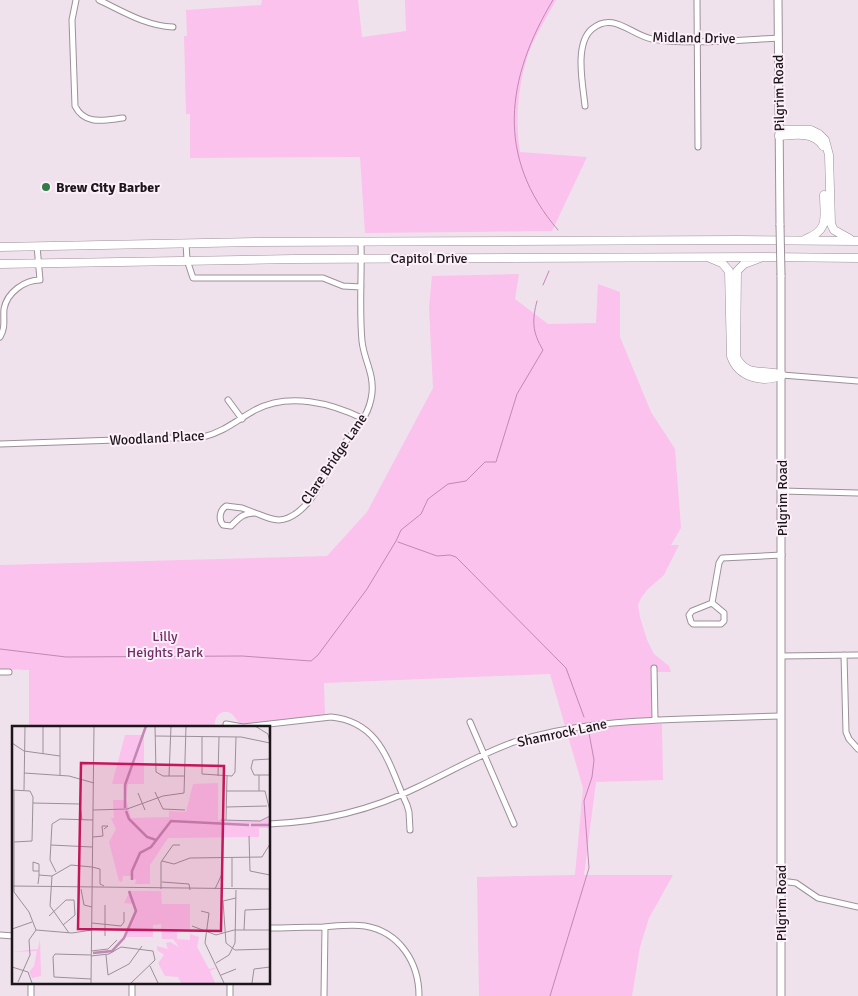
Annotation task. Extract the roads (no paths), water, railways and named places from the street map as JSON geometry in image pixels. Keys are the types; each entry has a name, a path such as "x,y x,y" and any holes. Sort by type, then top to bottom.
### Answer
{"main road":[{"name":"Pilgrim Road","path":"778,0 782,375 781,996"},
{"path":"779,133 811,130 820,134 825,140 829,155 831,224 838,233 856,241"},
{"path":"779,133 812,136 820,142 824,151 824,226 820,232 802,240"},
{"path":"531,241 532,257"},
{"name":"Capitol Drive","path":"2,248 186,243 856,241"},
{"name":"Capitol Drive","path":"0,264 187,260 532,257 858,258"},
{"path":"706,257 722,263 729,271 730,356 733,363 742,373 749,376 773,379 782,375"},
{"path":"765,257 744,264 737,271 736,357 742,367 747,370 773,372 782,375"}],"street":[{"path":"76,0 72,20 75,106 80,115 89,120 123,118"},
{"path":"98,0 143,21 173,28"},
{"path":"697,0 698,148"},
{"name":"Midland Drive","path":"585,106 581,53 588,34 597,26 610,22 623,24 641,35 653,39 698,41 778,38"},
{"name":"Clare Bridge Lane","path":"256,513 241,516 231,526 226,527 221,523 221,510 226,506 242,508 278,520 295,514 317,490 340,450 364,419 371,399 372,378 362,342 361,242"},
{"path":"186,243 187,260 193,278 323,278 343,286 361,287"},
{"path":"0,337 3,331 4,308 8,300 16,289 24,283 40,280 37,246"},
{"path":"782,375 858,382"},
{"path":"228,400 242,419"},
{"name":"Woodland Place","path":"0,444 194,438 223,430 256,410 271,404 297,400 330,407 364,419"},
{"path":"782,491 858,493"},
{"path":"712,603 719,563 722,558 782,555"},
{"path":"712,603 724,612 724,621 720,624 693,624 691,622 689,615 692,611 712,603"},
{"path":"844,655 846,732 848,739 858,749"},
{"path":"781,656 858,655"},
{"path":"654,668 656,720"},
{"path":"0,672 9,672"},
{"name":"Shamrock Lane","path":"270,824 308,821 348,813 402,794 484,754 537,736 576,726 612,722 780,716"},
{"path":"251,726 325,717 338,718 354,723 370,733 378,741 402,794 409,812 410,830"},
{"path":"470,722 514,824"},
{"path":"226,724 237,726"},
{"path":"781,881 796,883 818,898 858,907"},
{"path":"270,928 347,925 372,928 387,934 409,954 415,968 419,996"},
{"path":"324,996 325,927"}],"waterway":[{"path":"553,0 537,29 525,59 517,88 514,117 516,146 524,174 538,202 558,230"},
{"path":"543,285 549,271"},
{"path":"0,649 66,657 242,656 311,661 318,655 367,589 401,530 421,514 428,499 448,484 466,481 485,462 496,462 517,394 543,350 534,326 537,301"},
{"path":"398,542 437,556 450,555 456,557 566,668 584,717"},
{"path":"550,996 589,868 584,801 592,777 594,760 589,733"}],"place":[{"name":"Brew City Barber","path":"46,187"}],"park label":[{"name":"Lilly Heights Park","path":"165,644"}]}
